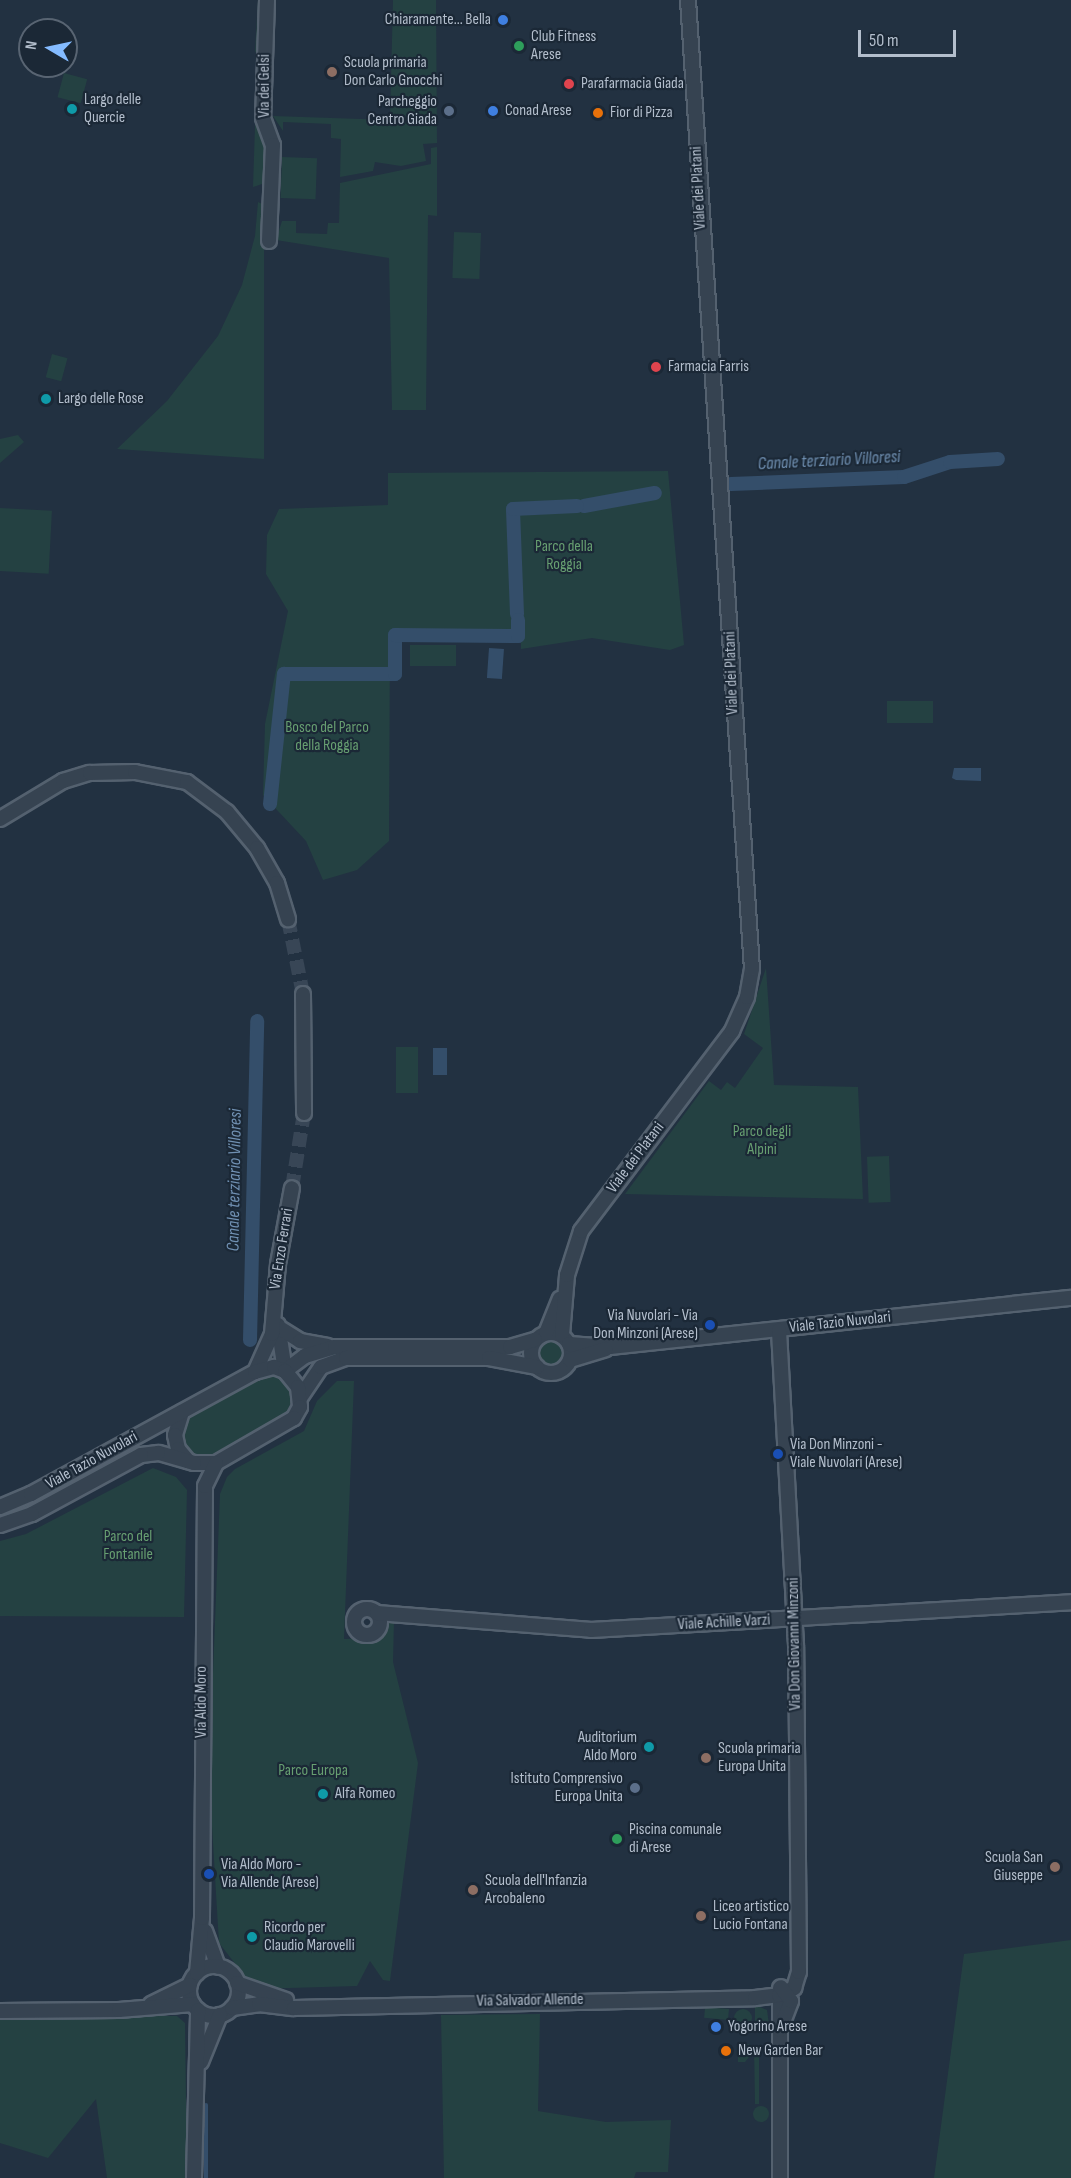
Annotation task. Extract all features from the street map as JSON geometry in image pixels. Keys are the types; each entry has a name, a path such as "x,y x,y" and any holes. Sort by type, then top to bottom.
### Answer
{"street":[{"name":"Via dei Gelsi","path":"267,0 262,118 273,145 269,242"},
{"name":"Viale dei Platani","path":"540,1336 565,1289 581,1231 732,1031 747,997 752,969 720,480 711,397 688,0"},
{"path":"0,819 63,781 90,773 135,772 181,780 219,804 257,848 277,883 288,919"},
{"path":"303,994 304,1113"},
{"name":"Via Enzo Ferrari","path":"255,1372 268,1346 275,1311 278,1264 292,1188"},
{"name":"Viale dei Platani","path":"565,1289 566,1339"},
{"name":"Viale Tazio Nuvolari","path":"570,1360 610,1347 1071,1298"},
{"name":"Via Enzo Ferrari","path":"275,1311 285,1371"},
{"path":"278,1327 300,1341 335,1347 510,1347 540,1336 566,1339 570,1360 555,1373 537,1367 531,1357 540,1336"},
{"name":"Via Don Giovanni Minzoni","path":"779,1330 795,1619 796,1959 782,1991"},
{"name":"Viale Tazio Nuvolari","path":"566,1339 610,1347"},
{"path":"300,1398 293,1378 285,1371 305,1356 335,1347"},
{"name":"Viale Tazio Nuvolari","path":"0,1525 33,1514 141,1455 158,1453 191,1462 216,1463 283,1426 297,1413 300,1398 314,1373 345,1358 489,1358 537,1367"},
{"name":"Viale Tazio Nuvolari","path":"0,1507 31,1494 255,1372 274,1367 285,1371"},
{"path":"182,1412 175,1435 178,1449 191,1462"},
{"name":"Via Aldo Moro","path":"191,1462 205,1486"},
{"name":"Via Aldo Moro","path":"194,1979 202,1918 205,1486 216,1463"},
{"name":"Viale Achille Varzi","path":"377,1613 591,1630 1071,1602"},
{"name":"Via Aldo Moro","path":"202,1918 218,1967"},
{"path":"144,2008 218,1967 230,1973 237,1983 238,1996 202,2054 195,2105"},
{"path":"194,1979 194,2178"},
{"name":"Via Salvador Allende","path":"237,1983 318,2006"},
{"path":"780,2178 779,2032 782,1991"},
{"name":"Via Salvador Allende","path":"226,2012 259,2004 318,2006 742,1998 782,1991"},
{"path":"0,2011 195,2007 226,2012"}],"green space":[{"path":"258,0 262,0 257,55 255,51"},
{"path":"393,0 436,0 437,143 423,144 426,161 401,166 375,162 373,171 340,177 341,139 331,138 331,124 283,122 283,131 273,116 390,120"},
{"path":"257,65 257,123 266,144 265,183 253,187"},
{"path":"78,77 87,79 81,103 58,97 63,78"},
{"path":"437,147 437,216 428,215 426,410 392,410 389,258 276,240 282,221 296,221 296,233 327,234 328,223 339,223 340,183 431,164 431,148"},
{"path":"282,157 317,158 316,199 281,198"},
{"path":"258,202 264,205 264,459 117,449 167,401 218,336 242,285 255,236"},
{"path":"454,232 481,233 479,279 452,278"},
{"path":"52,354 67,358 61,381 46,377"},
{"path":"18,435 24,442 0,463 0,439"},
{"path":"668,471 684,645 670,650 592,638 521,649 521,630 390,632 389,841 357,870 323,880 306,841 263,795 265,724 288,611 266,574 267,535 279,509 388,505 388,473"},
{"path":"0,508 52,511 49,574 0,571"},
{"path":"410,645 456,645 456,666 410,666"},
{"path":"887,701 933,701 933,723 887,723"},
{"name":"Parco degli Alpini","path":"766,968 774,1085 858,1087 863,1199 625,1194 709,1081 721,1090 727,1082 735,1088 763,1048 744,1034"},
{"path":"396,1047 418,1047 418,1093 396,1093"},
{"path":"889,1156 891,1202 869,1203 867,1157"},
{"path":"551,1340 560,1343 563,1352 560,1361 551,1364 542,1361 539,1352 542,1343"},
{"path":"265,1376 278,1377 290,1388 292,1401 286,1413 211,1455 195,1456 185,1449 181,1430 187,1418"},
{"name":"Parco Europa","path":"337,1381 354,1381 344,1639 379,1638 386,1621 394,1621 393,1662 418,1763 390,1981 383,1980 370,1961 357,1986 255,1989 219,1943 209,1776 220,1494 227,1477 235,1469 304,1431 317,1401"},
{"name":"Parco del Fontanile","path":"153,1468 176,1477 187,1490 184,1617 0,1616 0,1541 26,1534"},
{"path":"1071,1940 1071,2178 934,2178 964,1954"},
{"path":"755,2005 767,2010 770,2032 755,2032"},
{"path":"705,2007 729,2009 728,2020 704,2018"},
{"path":"743,2009 749,2012 752,2018 749,2024 743,2027 737,2024 734,2018 737,2012"},
{"path":"540,2014 538,2111 606,2122 671,2120 668,2172 636,2172 634,2178 444,2178 441,2015"},
{"path":"0,2016 177,2016 185,2023 187,2178 107,2178 96,2099 48,2158 0,2143"},
{"path":"738,2044 749,2044 749,2057 745,2062 738,2062"},
{"path":"754,2045 759,2045 759,2104 755,2104"},
{"path":"761,2106 769,2114 761,2122 753,2114"}],"water":[{"path":"489,648 504,649 502,679 487,678"},
{"path":"954,768 981,768 981,781 956,780 952,778"},
{"path":"433,1048 447,1048 447,1075 433,1075"}],"waterway":[{"name":"Canale terziario Villoresi","path":"731,484 904,477 950,462 998,459"},
{"name":"Canale terziario Villoresi","path":"584,506 655,493"},
{"name":"Canale terziario Villoresi","path":"517,614 513,509 577,506"},
{"name":"Canale terziario Villoresi","path":"270,804 284,674 395,674 395,635 518,636 518,620"},
{"name":"Canale terziario Villoresi","path":"250,1340 257,1021"},
{"path":"206,2105 206,2178"}],"tunnel":[{"path":"288,919 303,994"},
{"path":"292,1188 304,1113"}],"place":[{"name":"Chiaramente... Bella","path":"503,20"},
{"name":"Club Fitness Arese","path":"519,46"},
{"name":"Scuola primaria Don Carlo Gnocchi","path":"332,72"},
{"name":"Parafarmacia Giada","path":"569,84"},
{"name":"Largo delle Quercie","path":"72,109"},
{"name":"Parcheggio Centro Giada","path":"449,111"},
{"name":"Conad Arese","path":"493,111"},
{"name":"Fior di Pizza","path":"598,113"},
{"name":"Farmacia Farris","path":"656,367"},
{"name":"Largo delle Rose","path":"46,399"},
{"name":"Via Nuvolari - Via Don Minzoni (Arese)","path":"710,1325"},
{"name":"Via Don Minzoni - Viale Nuvolari (Arese)","path":"778,1454"},
{"name":"Auditorium Aldo Moro","path":"649,1747"},
{"name":"Scuola primaria Europa Unita","path":"706,1758"},
{"name":"Istituto Comprensivo Europa Unita","path":"635,1788"},
{"name":"Alfa Romeo","path":"323,1794"},
{"name":"Piscina comunale di Arese","path":"617,1839"},
{"name":"Scuola San Giuseppe","path":"1055,1867"},
{"name":"Via Aldo Moro - Via Allende (Arese)","path":"209,1874"},
{"name":"Scuola dell'Infanzia Arcobaleno","path":"473,1890"},
{"name":"Liceo artistico Lucio Fontana","path":"701,1916"},
{"name":"Ricordo per Claudio Marovelli","path":"252,1937"},
{"name":"Yogorino Arese","path":"716,2027"},
{"name":"New Garden Bar","path":"726,2051"}],"park label":[{"name":"Parco della Roggia","path":"564,556"},
{"name":"Bosco del Parco della Roggia","path":"327,737"}]}
